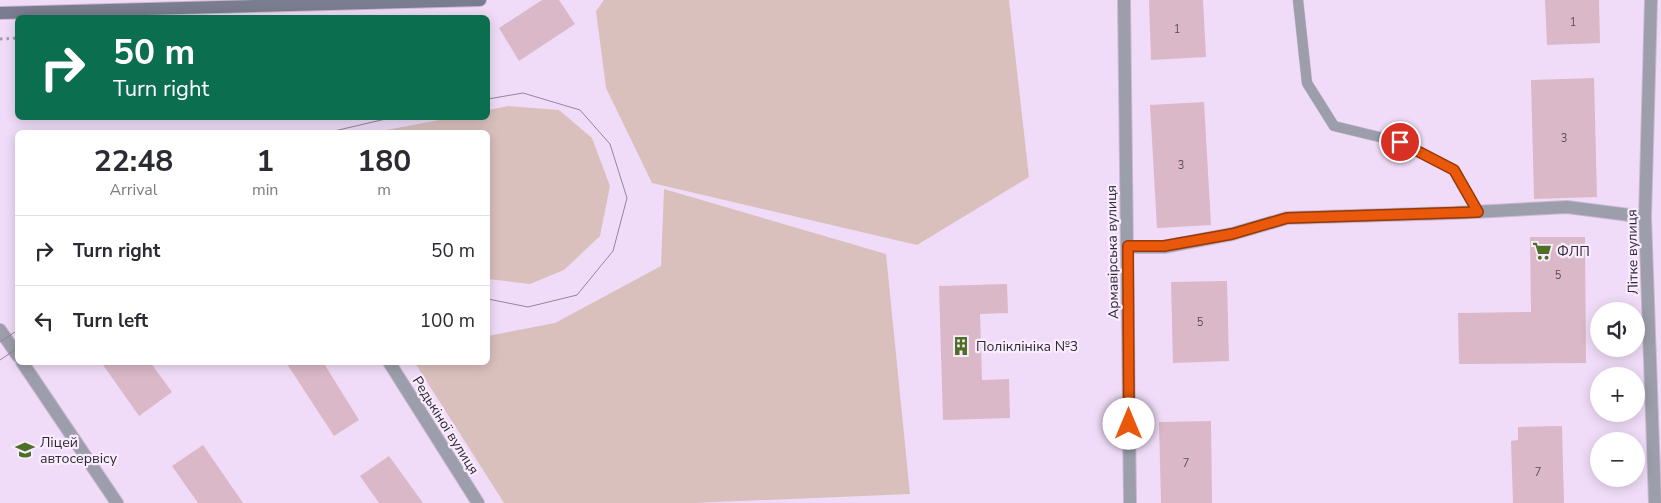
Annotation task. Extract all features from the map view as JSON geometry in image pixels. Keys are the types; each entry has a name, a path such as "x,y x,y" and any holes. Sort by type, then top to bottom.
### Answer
{"street":[{"path":"0,13 480,0"},
{"name":"Армавірська вулиця","path":"1124,0 1130,503"},
{"name":"Літке вулиця","path":"1651,0 1645,217 1655,503"},
{"path":"1128,246 1164,246 1232,234 1287,218 1478,212 1567,207 1645,217"},
{"path":"0,330 15,352"},
{"path":"24,365 117,503"},
{"name":"Редькіної вулиця","path":"391,365 478,503"}],"lane":[{"path":"1298,0 1307,83 1334,126 1400,142 1454,170 1478,212"}],"path":[{"path":"0,39 15,38"}],"shaded area":[{"path":"604,0 1009,0 1029,177 917,245 652,183 606,88 596,11"},
{"path":"508,106 559,110 592,138 610,186 600,236 564,270 530,284 490,279 490,130 387,130 439,120 490,120 490,110"},
{"path":"664,189 886,254 910,494 694,503 504,503 416,365 490,365 490,336 555,323 661,266"}],"building":[{"path":"542,0 559,0 575,24 519,61 499,28"},
{"path":"1149,0 1203,0 1206,57 1151,60"},
{"path":"1545,0 1599,0 1600,43 1547,45"},
{"path":"1594,78 1597,197 1534,199 1531,80"},
{"path":"1204,102 1211,225 1157,228 1150,105"},
{"path":"1530,237 1585,237 1586,363 1459,364 1458,313 1531,312"},
{"path":"1227,281 1229,361 1173,363 1171,282"},
{"name":"Поліклініка №3","path":"1007,284 1008,313 980,314 982,380 1009,379 1010,418 943,420 939,286"},
{"path":"103,365 152,365 172,392 139,416"},
{"path":"288,365 325,365 359,420 334,436"},
{"path":"1211,421 1212,503 1161,503 1159,422"},
{"path":"1562,426 1564,503 1513,503 1511,441 1518,440 1518,427"},
{"path":"203,445 243,503 198,503 172,466"},
{"path":"389,456 423,503 379,503 360,476"}],"tram line":[{"path":"490,99 523,93 580,110 610,144 627,198 613,251 577,295 528,307 490,299"},
{"path":"339,130 381,120"},
{"path":"0,342 15,332"},
{"path":"0,360 15,350"}],"place":[{"name":"ФЛП","path":"1542,251"},
{"name":"Поліклініка №3","path":"961,346"},
{"name":"Ліцей автосервісу","path":"25,450"}],"route":[{"path":"1129,424 1128,246 1164,246 1232,234 1287,218 1478,212 1454,170 1400,142"}]}
